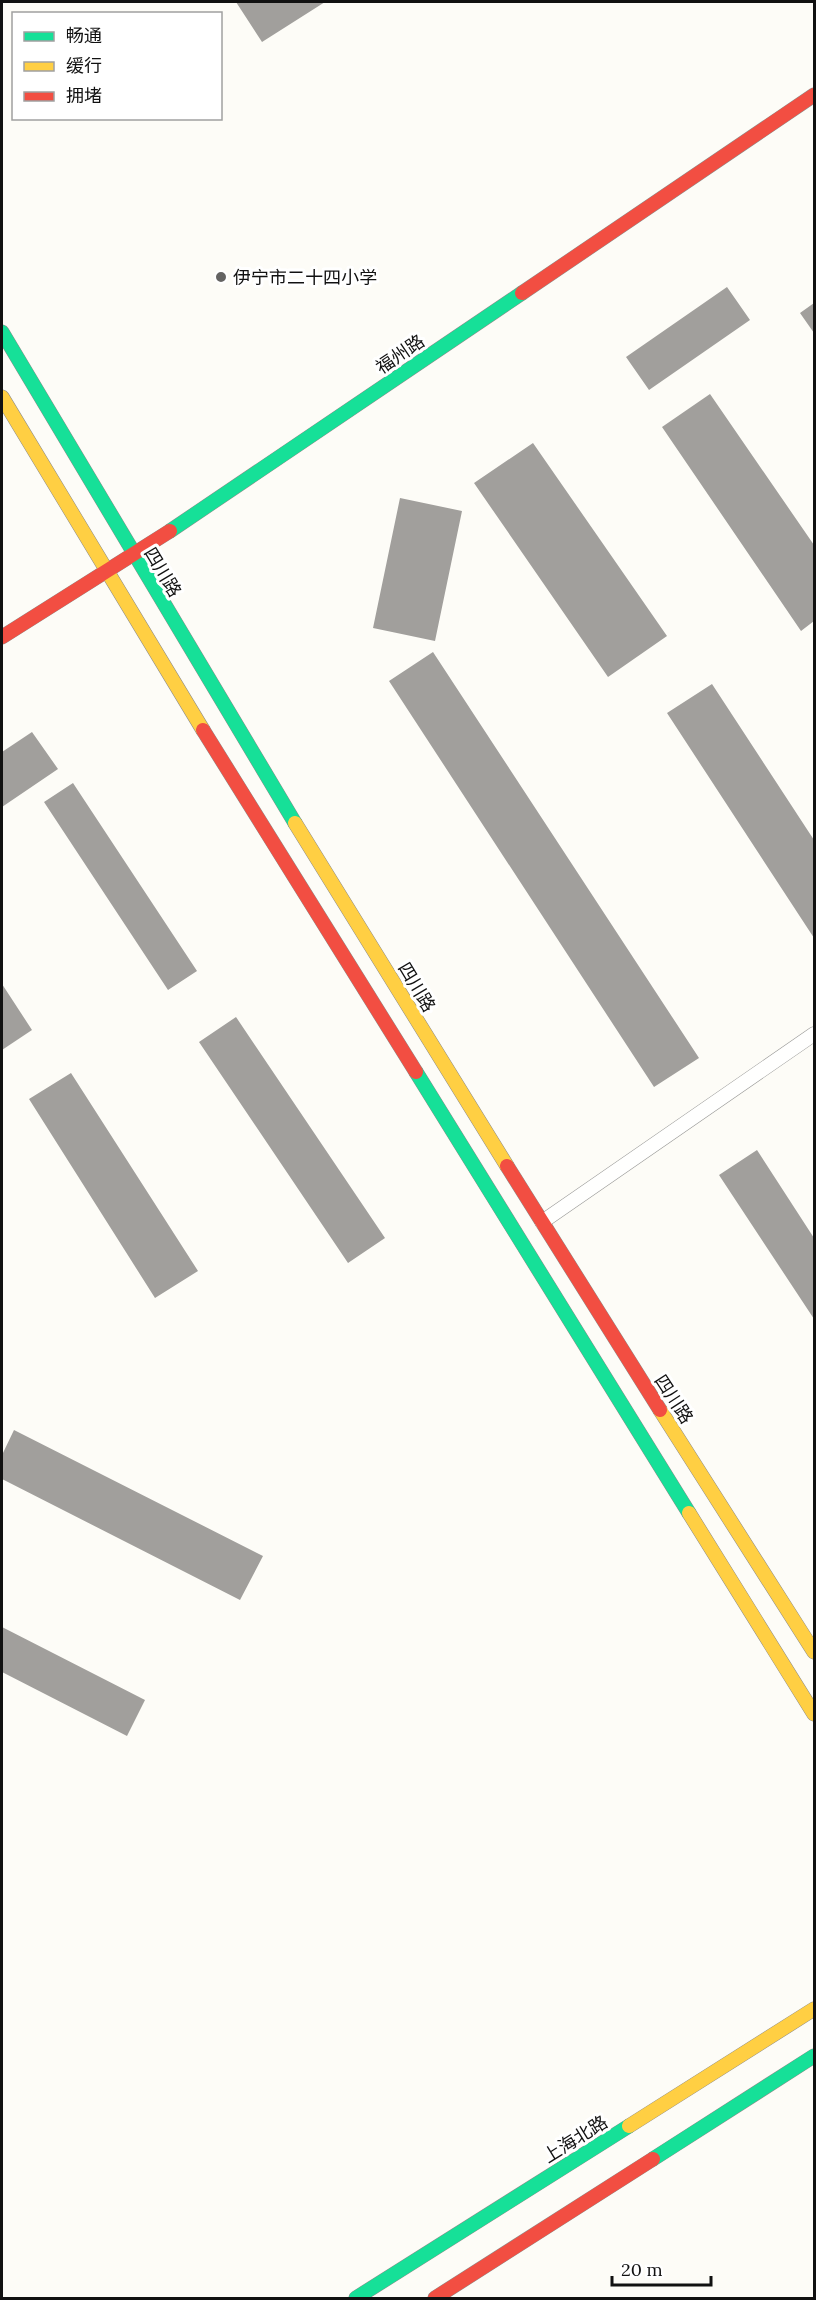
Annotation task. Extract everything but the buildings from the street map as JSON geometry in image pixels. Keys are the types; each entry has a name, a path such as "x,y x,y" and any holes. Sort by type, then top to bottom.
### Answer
{"street":[{"name":"福州路","path":"2,637 132,556 814,94"},
{"name":"四川路","path":"2,332 132,556 541,1223 814,1652"},
{"path":"2,397 106,573 814,1714"},
{"name":"上海北路","path":"356,2298 814,2009"},
{"path":"435,2298 814,2056"}],"lane":[{"path":"518,1238 814,1034"}],"traffic: fast":[{"path":"170,531 522,293"},
{"path":"2,332 295,823"},
{"path":"416,1072 689,1513"},
{"path":"653,2159 814,2056"},
{"path":"356,2298 629,2126"}],"traffic: slow":[{"path":"2,397 203,730"},
{"path":"295,823 507,1166"},
{"path":"660,1410 814,1652"},
{"path":"689,1513 814,1714"},
{"path":"629,2126 814,2009"}],"traffic: jam":[{"path":"522,293 814,95"},
{"path":"2,637 170,531"},
{"path":"203,730 416,1072"},
{"path":"507,1166 660,1410"},
{"path":"435,2298 653,2159"}],"place":[{"name":"伊宁市二十四小学","path":"221,277"}]}
